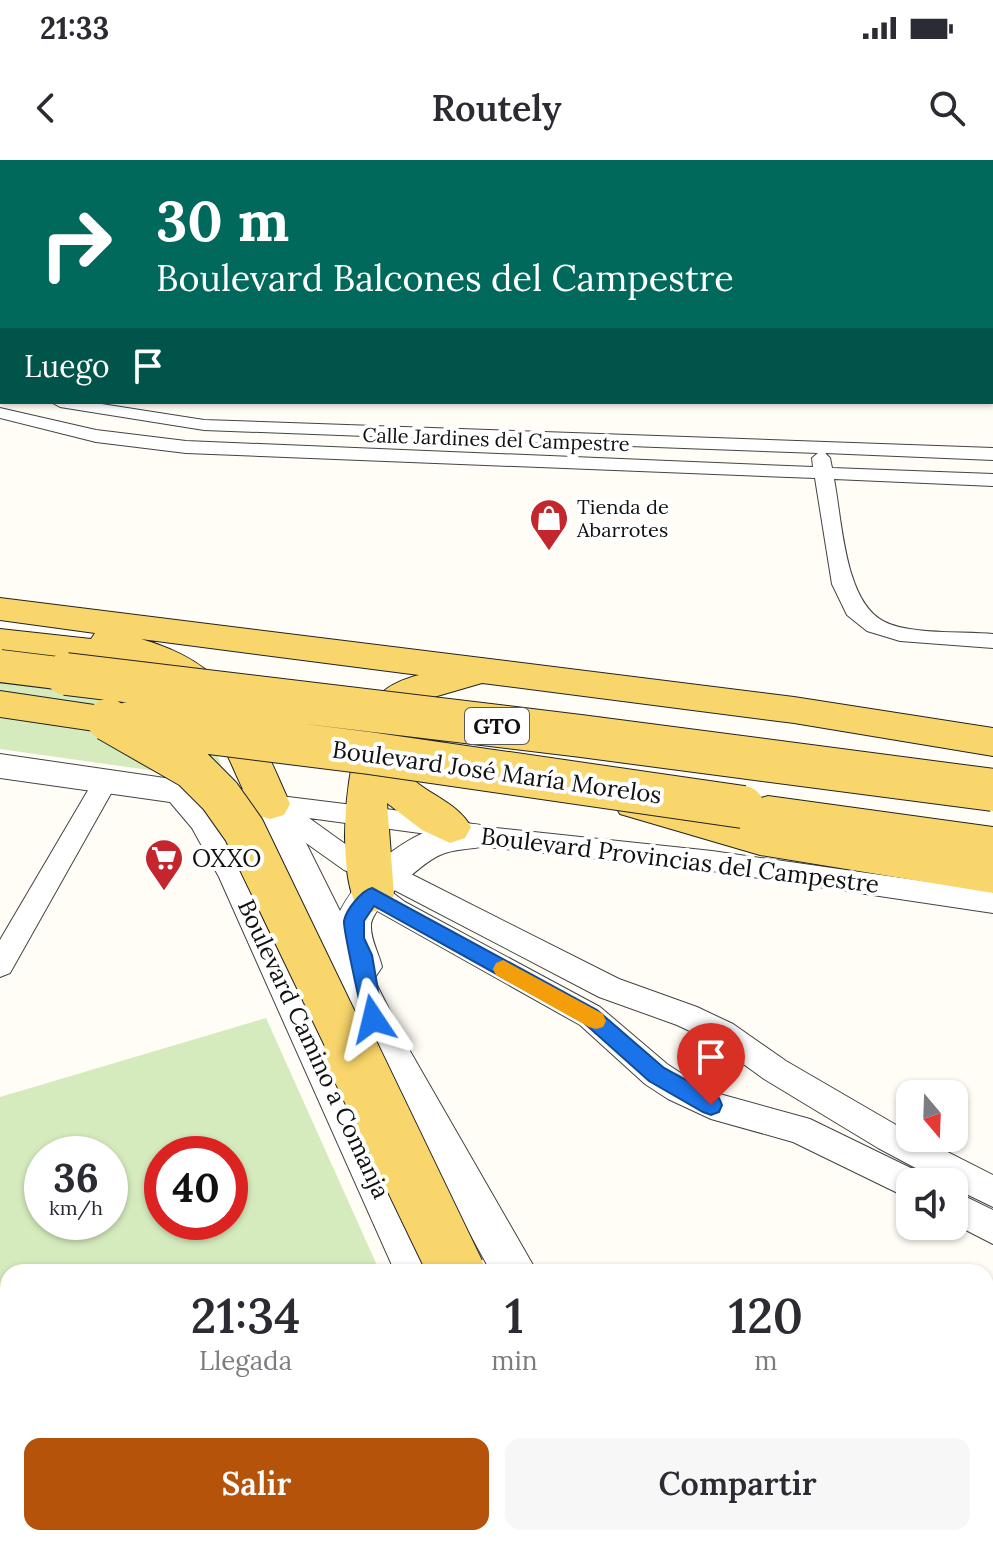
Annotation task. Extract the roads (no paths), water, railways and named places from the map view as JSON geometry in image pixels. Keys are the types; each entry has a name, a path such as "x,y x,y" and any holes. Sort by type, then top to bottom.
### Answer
{"main road":[{"path":"0,609 794,710 993,742"},
{"path":"0,625 111,642 187,671 217,696 246,747 270,804"},
{"path":"0,641 164,660"},
{"name":"Boulevard José María Morelos","path":"0,666 565,734 993,790"},
{"path":"371,875 366,815 368,769 384,716 398,699 415,689 483,674 530,676"},
{"name":"Boulevard José María Morelos","path":"0,704 993,843"},
{"path":"108,720 192,768 220,796 244,830 453,1264"},
{"path":"378,739 380,764 396,786 417,805 463,832"},
{"path":"560,781 760,839 993,876"}],"street":[{"path":"41,424 58,404"},
{"name":"Calle Jardines del Campestre","path":"71,404 204,425 993,454"},
{"name":"Calle Jardines del Campestre","path":"0,413 96,436 186,447 993,480"},
{"path":"818,447 843,584 855,610 875,626 900,634 993,641"},
{"name":"Boulevard Provincias del Campestre","path":"0,766 366,815 463,832 712,861 993,902"},
{"path":"0,965 106,781"},
{"name":"Boulevard Camino a Comanja","path":"178,790 191,800 236,877 413,1264"},
{"path":"270,804 371,875 590,1016 656,1074 679,1089 711,1105 799,1129 896,1177"},
{"path":"270,804 373,1019 511,1264"},
{"path":"373,1019 354,929 371,875 423,847 463,832"},
{"path":"371,875 609,988 687,1016 723,1033 775,1070 889,1138 993,1192"},
{"path":"624,1044 624,1026 629,1018 643,1007 653,1005"},
{"path":"756,1117 774,1107 778,1098 779,1080 775,1070"},
{"path":"968,1215 993,1228"}],"place":[{"name":"Tienda de Abarrotes","path":"549,552"},
{"name":"OXXO","path":"164,892"}]}
